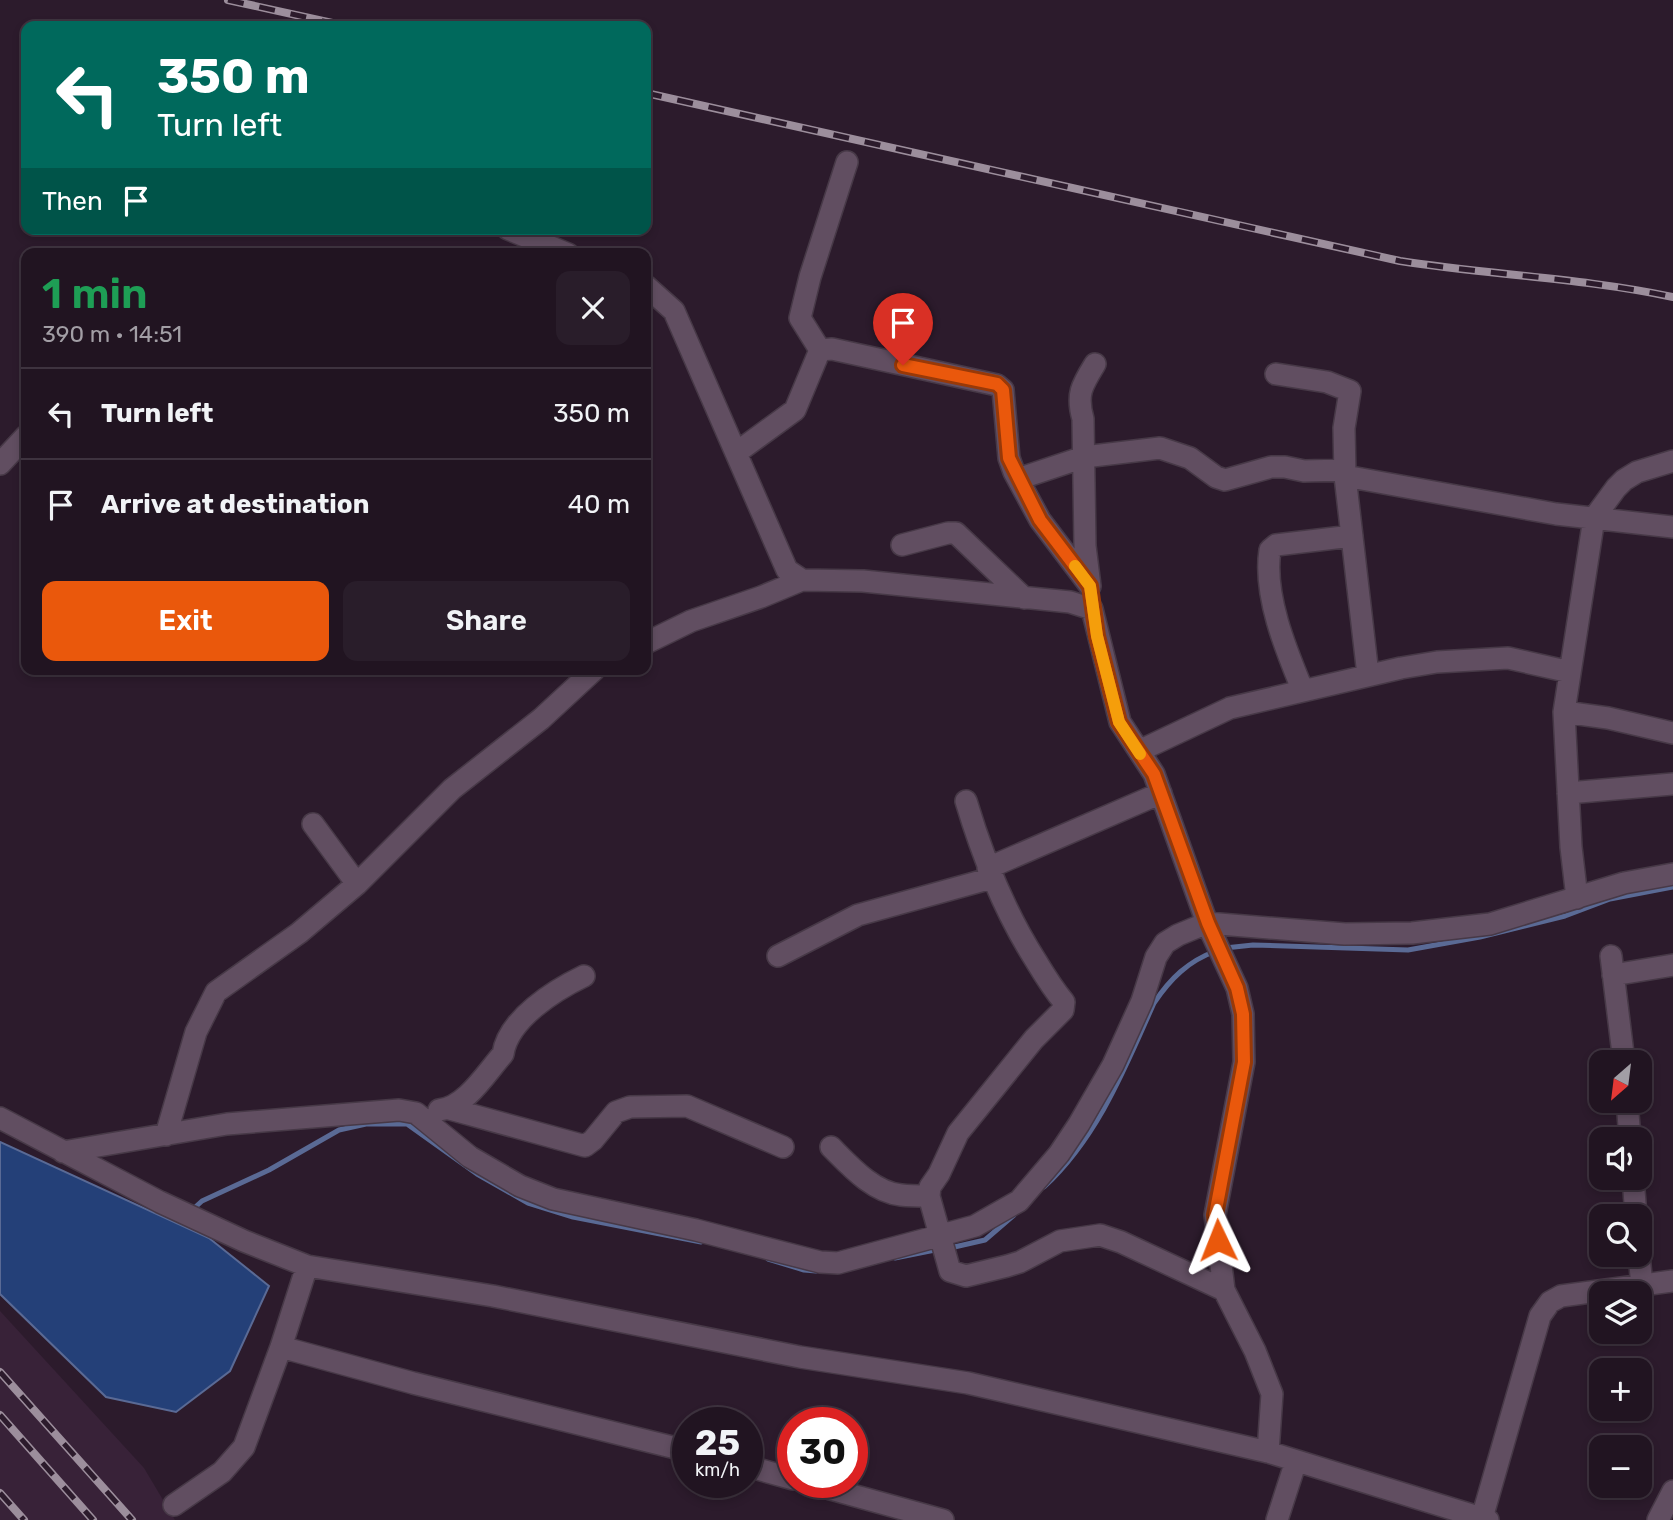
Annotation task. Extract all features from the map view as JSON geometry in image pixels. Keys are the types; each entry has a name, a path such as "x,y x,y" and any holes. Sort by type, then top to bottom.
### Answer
{"street":[{"path":"820,350 800,318 810,277 847,162"},
{"path":"522,235 554,248"},
{"path":"651,290 674,311 787,570 802,580"},
{"path":"820,350 832,349 997,384 1003,390 1009,458 1018,479 1040,520 1090,586"},
{"path":"736,453 795,410 820,350"},
{"path":"1095,364 1081,388 1079,404 1083,419 1085,546 1092,609 1119,722 1154,774 1211,930 1237,988 1243,1014 1244,1062 1215,1215 1224,1290 1255,1351 1272,1394 1268,1452"},
{"path":"1276,374 1326,382 1350,391 1344,428 1345,473 1367,676"},
{"path":"0,433 3,440 0,456"},
{"path":"0,464 21,441"},
{"path":"1018,479 1084,457 1160,448 1189,458 1216,477 1225,480 1271,467 1345,473 1556,514 1673,527"},
{"path":"1577,898 1564,712 1594,518 1624,480 1637,472 1673,461"},
{"path":"902,545 956,533 1024,598"},
{"path":"1303,691 1279,632 1268,564 1270,550 1276,545 1352,536"},
{"path":"651,641 691,621 802,580 863,581 1070,602 1092,609"},
{"path":"1139,751 1230,708 1437,662 1508,658 1570,672"},
{"path":"166,1135 196,1032 216,992 288,943 357,884 452,789 541,719 589,675"},
{"path":"1564,712 1608,718 1673,733"},
{"path":"1568,793 1673,784"},
{"path":"778,956 858,915 990,873 1161,793"},
{"path":"966,801 990,873 1016,929 1054,991 1064,1002 1063,1010 1034,1039 958,1133 930,1187 929,1196 950,1271 966,1276 1020,1262 1060,1241 1100,1235 1122,1241 1224,1290"},
{"path":"313,824 357,884"},
{"path":"416,1113 470,1157 520,1186 553,1199 696,1230 820,1262 838,1263 943,1246 1019,1201 1079,1124 1113,1065 1142,1001 1156,957 1165,943 1211,930 1412,933 1490,924 1624,883 1673,873"},
{"path":"1623,1050 1612,965 1673,965"},
{"path":"450,1109 465,1097 503,1054 504,1047 520,1021 557,989 583,976"},
{"path":"63,1152 227,1124 371,1111 399,1110 416,1113 450,1109 585,1146 616,1112 630,1107 687,1106 783,1147"},
{"path":"0,1118 160,1202 244,1241 307,1266 493,1296 800,1357 968,1384 1268,1452 1485,1519 1540,1316 1545,1308 1562,1296 1589,1293"},
{"path":"831,1147 854,1171 883,1190 899,1195 929,1196"},
{"path":"174,1505 222,1472 244,1447 307,1266"},
{"path":"1652,1285 1673,1282"},
{"path":"281,1347 672,1447"},
{"path":"1277,1520 1296,1461"},
{"path":"1658,1520 1673,1491"},
{"path":"863,1498 943,1520"}],"shaded area":[{"path":"0,1311 144,1468 175,1520 0,1520"}],"water":[{"path":"0,1142 209,1238 269,1286 230,1371 176,1412 106,1397 0,1294"}],"waterway":[{"path":"1225,948 1253,945 1408,950 1480,937 1565,916 1610,899 1673,887"},
{"path":"1044,1187 1063,1167 1095,1124 1121,1077 1160,994 1188,966 1216,951"},
{"path":"191,1211 202,1201 269,1170 339,1130 366,1124 407,1124 477,1174 528,1203 573,1217 701,1242"},
{"path":"950,1248 985,1240 1014,1215"},
{"path":"895,1258 940,1249"},
{"path":"768,1259 816,1271"}],"railway":[{"path":"228,0 323,21"},
{"path":"651,94 1400,261 1605,285 1673,297"},
{"path":"0,1372 132,1520"},
{"path":"0,1415 93,1520"},
{"path":"0,1493 24,1520"}],"slow traffic":[{"path":"1075,566 1090,586 1097,636 1119,722 1140,754"}],"route":[{"path":"903,365 997,384 1003,390 1009,458 1014,472 1050,535 1090,586 1097,636 1119,722 1154,774 1187,870 1237,988 1243,1014 1244,1062 1215,1215 1218,1240"}]}
